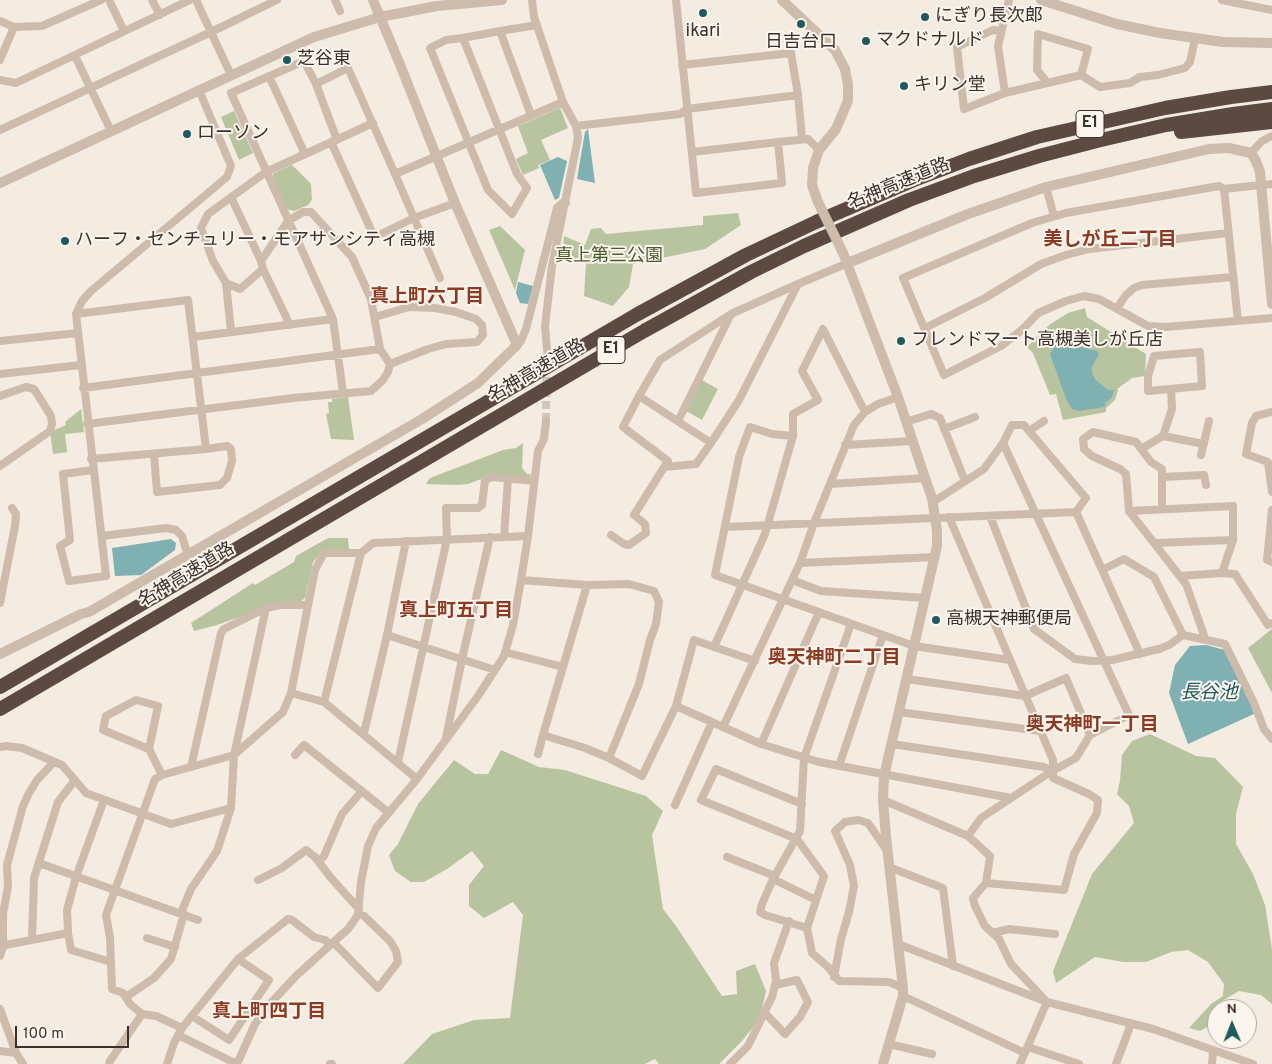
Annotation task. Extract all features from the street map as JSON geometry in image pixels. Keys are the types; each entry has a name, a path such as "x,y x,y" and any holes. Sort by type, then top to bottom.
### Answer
{"highway":[{"path":"914,180 969,154 1036,132 1100,115 1164,101 1272,85"},
{"name":"名神高速道路","path":"0,687 690,285 746,255 816,222 914,180 969,159 1037,137 1165,108 1272,92"},
{"name":"名神高速道路","path":"0,708 660,322 751,272 804,246 909,200 1029,159 1166,125 1232,114 1272,110"},
{"path":"909,200 1041,161 1101,146 1184,131 1272,122"}],"street":[{"path":"0,21 14,27 42,26 101,0"},
{"path":"109,0 124,31"},
{"path":"152,0 160,15"},
{"path":"0,80 16,83 190,0"},
{"path":"196,0 231,75"},
{"path":"0,130 276,0"},
{"path":"335,0 340,11"},
{"path":"372,0 455,203 517,345"},
{"path":"0,182 314,37 380,17 437,6 502,0"},
{"path":"532,0 537,25 563,102 576,126 578,138 552,266 545,326 547,350"},
{"path":"676,0 696,193 782,183 778,142"},
{"path":"782,0 835,50 845,69 848,101 836,129 819,150 812,168 812,185 818,202 848,263 898,397 933,502 936,517 938,546 884,776 883,800 903,992 882,1064"},
{"path":"1005,93 998,46 1009,0"},
{"path":"1041,0 1117,24 1195,39 1272,43"},
{"path":"1222,0 1248,2 1272,10"},
{"path":"463,38 516,174 527,188 512,214 488,190 430,48 446,40 537,25"},
{"path":"0,60 14,27"},
{"path":"1001,31 994,30 957,47 964,110 1005,93 1081,75 1100,87 1130,83 1140,77 1158,75 1185,68 1190,62 1195,39"},
{"path":"500,31 531,115"},
{"path":"1047,82 1037,70 1038,34 1088,49 1081,75"},
{"path":"682,65 791,53 798,95 802,139"},
{"path":"75,56 110,131"},
{"path":"342,393 333,319 231,92 304,61 316,84 334,141 372,232 379,235 414,218 455,203"},
{"path":"316,84 348,68 374,123 440,278"},
{"path":"269,76 305,154"},
{"path":"93,470 63,474 70,540 60,546 69,581 106,576 102,536 93,470 91,460 76,314 82,301 92,291 227,177 231,166 199,90"},
{"path":"576,126 680,114 687,109 798,95"},
{"path":"396,174 563,102"},
{"path":"231,331 226,283 213,261 201,228 208,214 266,172 374,123"},
{"path":"1251,153 1262,141 1272,136"},
{"path":"692,152 802,139 808,139 819,150"},
{"path":"611,535 624,544 629,545 646,533 646,524 634,515 668,461 623,427 660,360 731,314 798,284 968,214 1046,186 1208,149 1229,148 1251,153 1260,172 1272,304"},
{"path":"1272,184 1224,189 1220,186 1054,216 1032,223 903,278 944,375 1001,346 1023,329 1038,313 1066,301 1084,296 1099,299 1148,326 1166,327 1272,318"},
{"path":"1046,186 1054,216"},
{"path":"1224,189 1238,321"},
{"path":"231,198 290,325"},
{"path":"0,654 88,612 189,555 422,419 478,383 521,341 526,330 557,208 562,203 566,203"},
{"path":"88,424 371,391 383,380 388,372 390,364 380,349 371,299 352,257 311,212 303,212 288,220 262,265 240,289 226,283"},
{"path":"925,328 985,298 1041,264 1066,255 1089,249 1228,233"},
{"path":"1117,308 1126,295 1142,284 1233,276"},
{"path":"665,467 696,464 739,400 798,284"},
{"path":"76,314 188,300 206,449"},
{"path":"375,317 409,307 435,308 456,312 476,319 482,326 483,335 476,342 446,344 390,364"},
{"path":"678,422 731,314"},
{"path":"193,337 333,319"},
{"path":"714,647 768,525 792,436 793,414 818,400 802,371 823,329 865,412"},
{"path":"0,341 78,333"},
{"path":"83,388 380,349"},
{"path":"1200,352 1202,386 1170,389 1148,391 1148,376 1154,356 1200,352"},
{"path":"0,374 81,365"},
{"path":"0,396 26,387 34,389 51,416 52,424 50,431 0,466"},
{"path":"1141,449 1162,436 1172,409 1170,389"},
{"path":"639,396 711,443"},
{"path":"723,727 800,563 814,523 854,425 865,412 878,404 898,397"},
{"path":"1272,412 1256,416 1252,423 1246,454 1268,462 1272,492"},
{"path":"906,422 931,414 940,418 965,481"},
{"path":"944,429 975,417"},
{"path":"1029,431 1044,421"},
{"path":"1201,455 1209,421"},
{"path":"528,536 374,543 361,552 324,553 314,570 291,693 282,712 234,755 162,774 156,779 106,915 110,938 112,989 123,993 130,1004 142,1014 156,1016 237,1064 256,1024 269,1005 296,976 348,929 358,915 361,882 368,846 376,828 417,779 446,740 495,670 505,652 513,625 528,536 538,451 544,439 546,422"},
{"path":"933,502 984,469 1003,443 1012,425 1024,425 1086,498 1076,512"},
{"path":"792,436 772,434 750,427 739,457 715,575 914,646 1010,660"},
{"path":"1162,509 1162,469 1152,462 1136,442 1093,432 1083,439 1084,449 1092,456 1120,469 1126,474 1129,511 1186,584 1204,638"},
{"path":"1162,436 1204,444"},
{"path":"846,446 913,441"},
{"path":"968,836 981,818 1052,771 1076,758 1090,736 1130,714 1003,443"},
{"path":"91,460 227,446 231,449 232,461 227,478 220,485 158,492 154,454"},
{"path":"1162,477 1204,475 1206,485"},
{"path":"398,762 447,539 446,508 478,508 482,505 486,480 492,477 534,481"},
{"path":"830,484 925,478"},
{"path":"504,537 508,479"},
{"path":"1129,511 1233,506 1233,540 1222,573"},
{"path":"0,603 15,526 16,514 12,508"},
{"path":"1272,510 1267,560 1272,562"},
{"path":"725,527 1076,512"},
{"path":"1076,512 1140,654"},
{"path":"990,516 1034,629 1076,659 1092,661 1105,661 1140,654 1169,645 1183,635 1225,644 1254,703 1264,729 1272,739"},
{"path":"949,517 1053,760 1053,778 1098,800 1097,813 1074,854 1064,890 986,883"},
{"path":"102,536 166,528 176,530 182,536 189,555"},
{"path":"446,740 462,659 490,537"},
{"path":"1155,543 1233,540"},
{"path":"364,733 387,635 406,541"},
{"path":"324,702 361,552"},
{"path":"800,563 935,557"},
{"path":"1102,570 1124,560 1154,577 1183,635"},
{"path":"1180,576 1235,574 1268,625 1272,622"},
{"path":"521,580 587,585 629,584 654,592 659,602 656,624 639,684 609,758"},
{"path":"792,580 820,591 925,598"},
{"path":"538,754 587,585"},
{"path":"191,767 220,633 224,629 266,608 280,605 308,605"},
{"path":"126,996 154,978 171,959 182,914 191,889 217,851 230,808 234,755 266,608"},
{"path":"761,744 819,612"},
{"path":"807,928 760,912 774,878 800,831 804,758 851,624"},
{"path":"387,635 495,670"},
{"path":"839,766 883,635"},
{"path":"544,736 585,748 609,758 642,776 676,706 694,640 755,661"},
{"path":"505,652 563,667"},
{"path":"907,679 1025,696 1066,678 1090,736"},
{"path":"291,693 324,702 364,733 417,779"},
{"path":"149,749 103,730 106,716 136,700 158,706 149,749 162,774"},
{"path":"676,706 761,744 804,758 884,776 1012,798"},
{"path":"899,712 1040,730"},
{"path":"674,805 712,722"},
{"path":"892,744 1044,767 1052,771"},
{"path":"295,755 304,745 388,812"},
{"path":"0,747 22,748 62,765 86,793 171,824 230,808"},
{"path":"0,956 4,885 7,866 23,806 37,780 53,762"},
{"path":"802,804 716,768 701,800 796,839 824,876 807,928 812,953 829,968 834,977 839,981 889,982 903,992 1026,1050 1079,1064"},
{"path":"32,939 34,878 58,802 75,780"},
{"path":"319,862 324,856 342,814 362,791"},
{"path":"104,800 76,877 67,910 71,950 111,962"},
{"path":"883,800 968,836 990,856 986,883 973,898 985,926 999,940 1011,964 1047,1002"},
{"path":"834,977 841,939 850,912 854,886 850,865 835,830 845,822 858,820 868,823 888,852"},
{"path":"258,880 282,868 306,850 319,862 359,909"},
{"path":"727,857 774,878 816,900"},
{"path":"39,863 115,892 198,920"},
{"path":"889,867 943,888 954,966"},
{"path":"167,1064 180,1031 238,959 288,920 292,920 314,937 332,944 378,988 398,962 396,951 390,941 364,916"},
{"path":"730,1064 748,1046 764,1012 775,985 774,963 789,921"},
{"path":"992,933 1009,929 1055,934"},
{"path":"1,946 68,933"},
{"path":"147,938 175,947"},
{"path":"898,944 1047,1002 1153,1029 1253,1064"},
{"path":"229,1040 269,980 238,959"},
{"path":"764,1012 786,1034 800,1017 808,1002 797,980 775,985"},
{"path":"1020,1064 1047,1002"},
{"path":"0,1009 16,1053 23,1064"},
{"path":"109,1064 142,1014"},
{"path":"192,1016 243,1051"},
{"path":"1116,1064 1131,1024"},
{"path":"889,1044 932,1054"},
{"path":"1212,1064 1213,1050"},
{"path":"0,1052 16,1053"}],"green space":[{"path":"560,108 568,128 541,140 550,160 538,165 539,168 523,175 516,159 528,153 518,126"},
{"path":"234,111 253,153 239,160 221,117"},
{"path":"292,165 311,184 312,200 308,205 294,211 287,209 272,178 274,173"},
{"name":"真上第三公園","path":"738,213 741,225 705,249 633,264 629,287 613,306 584,296 586,263 562,260 564,236 585,245 591,229 601,228 606,234 703,225 703,216"},
{"path":"500,226 525,250 515,290 489,230"},
{"path":"1085,308 1087,317 1146,354 1145,376 1132,378 1117,389 1115,400 1106,408 1106,412 1063,420 1056,394 1050,395 1033,353 1027,347 1049,325 1068,313"},
{"path":"702,380 718,389 702,420 686,411"},
{"path":"348,397 354,440 331,439 326,414 329,413 328,402 332,402 332,399"},
{"path":"81,409 84,432 65,434 67,452 53,454 50,432 66,425 65,422"},
{"path":"523,443 522,468 527,474 531,474 529,479 492,475 468,484 426,484 430,478 503,450 516,448"},
{"path":"328,538 348,538 349,549 323,550 313,562 305,598 300,602 281,602 217,625 194,631 191,623 253,583 255,585 294,562 296,556"},
{"path":"1272,629 1272,693 1248,648"},
{"path":"1150,734 1196,756 1215,758 1243,787 1236,814 1236,844 1253,874 1265,905 1272,949 1272,1004 1261,995 1239,991 1225,999 1218,999 1223,996 1224,984 1208,962 1188,950 1171,952 1146,962 1124,962 1095,957 1056,983 1053,971 1092,874 1134,823 1129,806 1117,794 1122,755 1132,741"},
{"path":"501,750 539,767 565,770 646,796 663,811 652,835 663,909 722,996 737,994 736,971 755,964 766,991 760,1018 742,1041 719,1064 659,1064 655,1059 645,1064 403,1064 432,1034 474,1020 510,1018 523,915 513,902 484,918 469,906 469,885 484,866 472,851 447,869 424,882 411,882 395,871 389,855 398,844 418,804 454,760 475,774 488,774"},
{"path":"1207,1008 1207,1027 1200,1031 1189,1028"}],"water":[{"path":"588,129 595,183 577,179 585,132"},
{"path":"558,157 567,161 559,198 555,200 540,165"},
{"path":"518,282 533,286 528,304 520,303 516,293"},
{"path":"1072,328 1081,347 1097,351 1099,354 1092,367 1092,373 1095,379 1104,387 1108,390 1114,390 1112,397 1105,403 1105,407 1078,411 1072,409 1067,401 1050,354 1057,342"},
{"path":"171,539 176,543 175,550 141,575 115,576 112,548"},
{"name":"長谷池","path":"1206,645 1225,650 1256,713 1188,744 1169,693 1175,665 1190,646"}],"tunnel":[{"path":"546,421 547,350"}],"place":[{"name":"ikari","path":"703,13"},
{"name":"にぎり長次郎","path":"925,17"},
{"name":"日吉台口","path":"801,24"},
{"name":"マクドナルド","path":"866,41"},
{"name":"芝谷東","path":"287,60"},
{"name":"キリン堂","path":"904,86"},
{"name":"ローソン","path":"187,134"},
{"name":"ハーフ・センチュリー・モアサンシティ高槻","path":"65,241"},
{"name":"フレンドマート高槻美しが丘店","path":"901,341"},
{"name":"高槻天神郵便局","path":"936,620"}],"district":[{"name":"美しが丘二丁目","path":"1110,241"},
{"name":"真上町六丁目","path":"427,298"},
{"name":"真上町五丁目","path":"456,612"},
{"name":"奥天神町二丁目","path":"834,659"},
{"name":"奥天神町一丁目","path":"1092,726"},
{"name":"真上町四丁目","path":"269,1013"}]}
